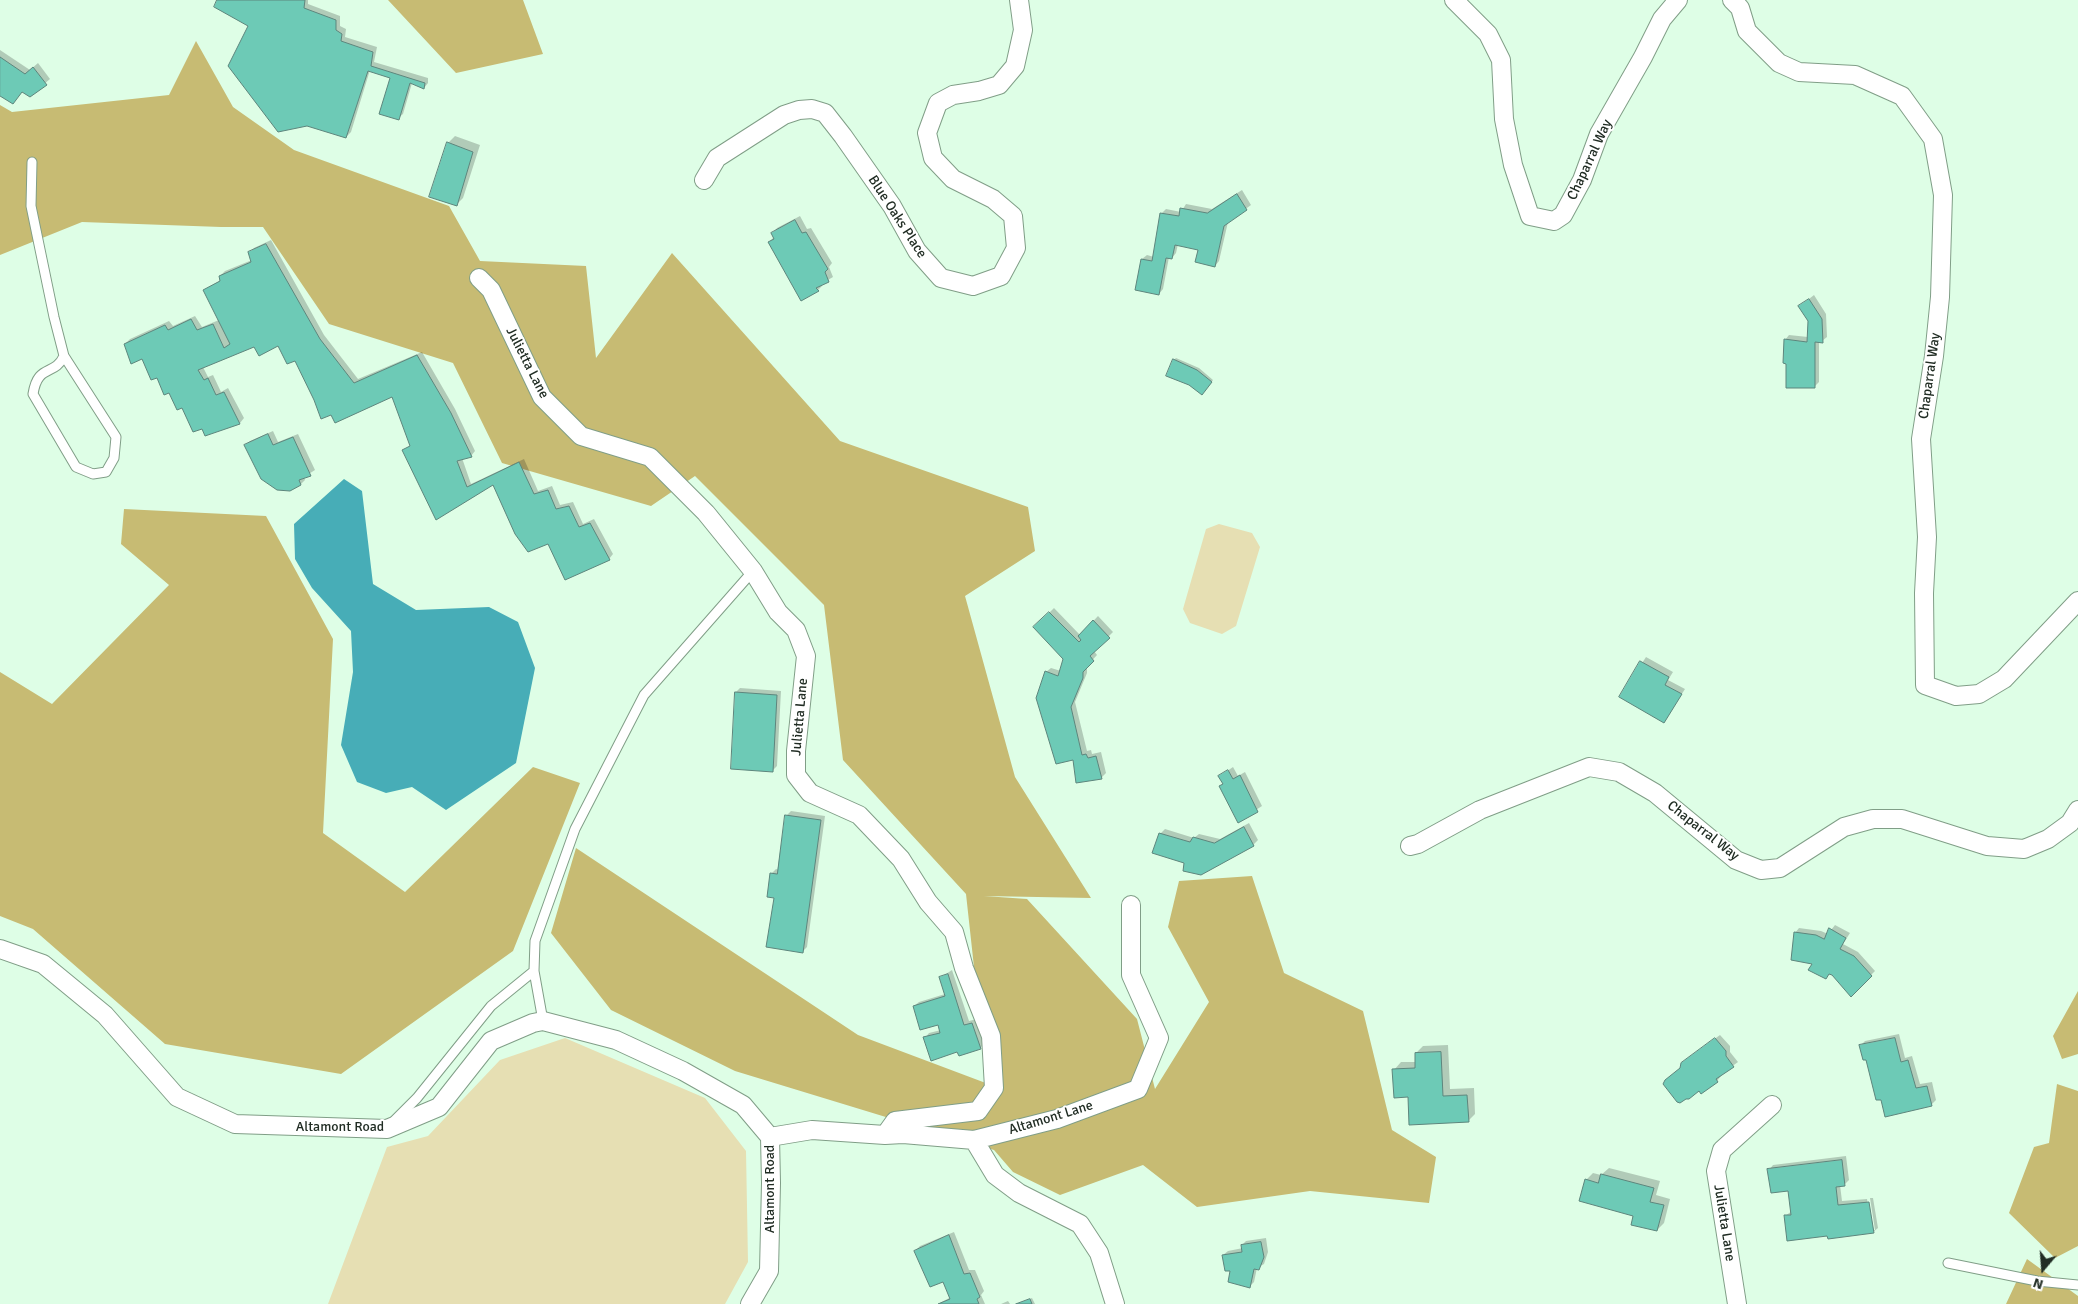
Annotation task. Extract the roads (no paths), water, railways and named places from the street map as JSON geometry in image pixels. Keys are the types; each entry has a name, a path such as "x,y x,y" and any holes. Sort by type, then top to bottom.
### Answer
{"street":[{"name":"Blue Oaks Place","path":"704,180 717,158 784,116 800,110 812,109 825,113 892,206 917,251 941,278 973,286 1000,276 1016,248 1013,216 993,199 953,179 933,158 927,133 938,103 954,95 979,91 999,85 1015,66 1023,30 1019,0"},
{"name":"Chaparral Way","path":"1454,0 1488,34 1501,60 1504,119 1513,165 1530,216 1554,221 1564,215 1582,180 1599,134 1643,57 1662,19 1678,0"},
{"name":"Chaparral Way","path":"1732,0 1740,8 1747,31 1779,62 1799,72 1855,76 1902,96 1933,139 1943,195 1940,297 1934,356 1921,439 1927,536 1924,592 1925,685 1956,696 1979,694 2004,679 2078,601"},
{"name":"Julietta Lane","path":"479,278 491,290 542,397 581,436 650,457 706,513 753,571 778,612 796,630 806,656 796,751 796,776 810,793 860,815 901,859 928,902 954,932 964,968 991,1036 994,1088 978,1112 895,1121 885,1135"},
{"name":"Chaparral Way","path":"1410,846 1418,844 1480,810 1589,767 1620,772 1655,793 1736,860 1761,870 1780,868 1844,827 1873,819 1902,819 1987,846 2024,849 2048,839 2070,823 2078,810"},
{"name":"Altamont Lane","path":"770,1138 812,1130 885,1135 903,1134 974,1140 1057,1119 1138,1089 1159,1038 1131,975 1131,905"},
{"name":"Altamont Road","path":"0,949 43,964 105,1015 177,1096 235,1124 387,1129 439,1107 491,1041 533,1023 543,1021 616,1040 683,1071 743,1105 770,1138 772,1183 769,1271 750,1304"},
{"name":"Julietta Lane","path":"1736,1304 1716,1171 1722,1150 1772,1105"},
{"path":"974,1140 995,1174 1019,1192 1080,1224 1099,1253 1115,1304"}],"lane":[{"path":"32,162 31,206 64,356 116,437 114,458 106,472 93,474 76,467 33,394 35,381 40,374 61,363 64,356"},
{"path":"543,1021 534,971 535,941 575,829 644,695 753,571"},
{"path":"387,1129 417,1098 491,1006 534,971"},
{"path":"1948,1263 2038,1281 2078,1285"}],"water":[{"path":"344,479 362,491 373,584 416,610 489,607 518,622 535,668 516,763 446,810 412,787 386,793 357,782 341,745 353,672 351,631 312,588 295,559 294,524"}]}
